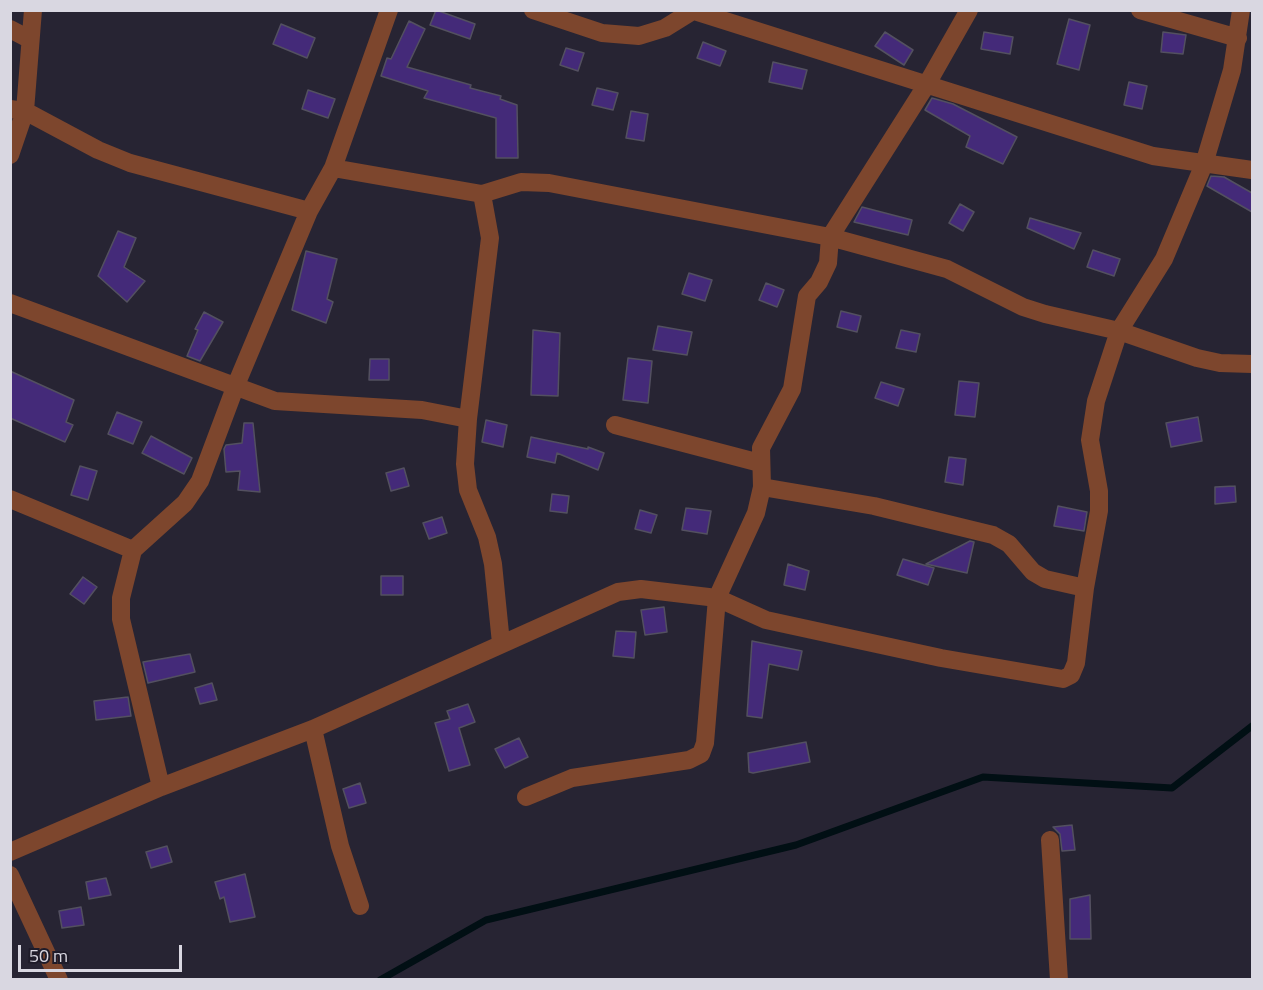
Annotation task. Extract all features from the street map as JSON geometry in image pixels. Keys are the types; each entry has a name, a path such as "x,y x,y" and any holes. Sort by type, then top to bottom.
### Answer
{"street":[{"path":"10,154 33,10"},
{"path":"161,787 121,619 121,598 133,550 185,503 200,481 236,385 309,211 333,168 389,10"},
{"path":"533,10 602,33 639,36 665,28 694,11 1154,156 1252,170"},
{"path":"526,797 572,778 689,760 701,754 705,743 717,598 756,513 762,486 761,448 792,389 802,312 807,296 819,282 828,263 830,237 927,84 969,10"},
{"path":"1140,10 1238,38"},
{"path":"10,852 161,787 313,729 618,592 641,589 717,598 766,620 941,658 1064,679 1071,675 1076,663 1085,588 1099,512 1099,491 1090,440 1096,401 1119,332 1164,259 1204,164 1232,70 1241,10"},
{"path":"10,29 30,39"},
{"path":"18,110 98,150 130,163 309,211"},
{"path":"333,168 482,194 521,182 549,183 830,237 947,269 1023,307 1045,314 1119,332 1197,358 1220,363 1252,364"},
{"path":"482,194 490,238 468,419 465,464 468,490 487,537 493,564 501,643"},
{"path":"10,303 275,401 422,410 468,419"},
{"path":"615,425 760,463"},
{"path":"762,486 874,506 993,536 1009,544 1033,572 1045,579 1085,588"},
{"path":"10,499 133,550"},
{"path":"313,729 340,846 360,906"},
{"path":"1050,840 1059,980"},
{"path":"10,875 59,980"}],"building":[{"path":"436,10 475,24 470,39 430,25"},
{"path":"1069,19 1090,25 1079,70 1057,64"},
{"path":"409,21 425,29 407,67 471,85 470,88 501,96 500,99 517,105 518,158 496,158 496,118 424,98 428,91 381,76 387,58 391,59"},
{"path":"281,24 315,38 307,58 273,44"},
{"path":"885,32 913,50 904,65 875,46"},
{"path":"984,32 1013,37 1010,54 981,49"},
{"path":"1163,32 1186,35 1183,54 1161,52"},
{"path":"703,42 726,51 720,66 697,58"},
{"path":"566,48 584,53 578,71 560,65"},
{"path":"773,62 807,70 802,89 769,82"},
{"path":"1129,82 1147,86 1142,109 1124,105"},
{"path":"597,88 618,93 613,110 592,105"},
{"path":"308,90 335,99 328,118 302,109"},
{"path":"932,98 953,104 1017,137 1003,164 966,147 970,136 925,110"},
{"path":"631,111 648,114 644,141 626,138"},
{"path":"1211,176 1224,177 1252,193 1252,212 1207,186"},
{"path":"960,204 974,212 963,231 949,223"},
{"path":"862,207 912,220 908,235 854,222"},
{"path":"1030,218 1081,233 1074,249 1027,228"},
{"path":"118,231 136,238 124,267 145,281 127,302 98,276"},
{"path":"1093,250 1120,259 1114,276 1087,267"},
{"path":"306,251 337,259 327,299 333,302 326,323 292,310"},
{"path":"689,273 712,280 705,301 682,294"},
{"path":"766,283 784,290 777,307 759,300"},
{"path":"841,311 861,316 857,332 837,327"},
{"path":"204,312 223,322 200,361 187,356 198,330 195,329"},
{"path":"658,326 692,332 687,355 653,350"},
{"path":"533,330 560,333 558,396 531,395"},
{"path":"901,330 920,334 916,352 896,348"},
{"path":"628,358 652,361 648,403 623,400"},
{"path":"370,359 389,359 389,380 369,380"},
{"path":"10,371 74,400 66,422 73,425 65,442 10,418"},
{"path":"959,381 979,383 975,417 955,415"},
{"path":"881,382 904,389 898,406 875,398"},
{"path":"117,412 142,422 133,444 108,434"},
{"path":"1198,417 1202,441 1171,447 1166,423"},
{"path":"486,420 507,425 503,447 482,442"},
{"path":"244,423 253,423 260,492 238,490 240,471 226,472 224,449 226,445 242,443"},
{"path":"151,436 192,458 184,474 142,453"},
{"path":"531,437 588,449 588,447 604,453 598,470 557,453 555,463 527,457"},
{"path":"949,457 966,459 963,485 945,482"},
{"path":"80,466 97,471 88,500 71,495"},
{"path":"404,468 409,486 391,491 386,473"},
{"path":"1235,486 1236,502 1215,504 1215,487"},
{"path":"552,494 569,496 567,513 550,511"},
{"path":"1058,506 1087,512 1084,531 1054,526"},
{"path":"686,508 711,511 707,534 682,530"},
{"path":"640,510 657,515 651,533 635,529"},
{"path":"442,517 447,533 429,539 423,523"},
{"path":"970,541 974,542 967,573 926,564"},
{"path":"903,559 934,568 928,585 897,575"},
{"path":"788,564 809,571 805,590 784,585"},
{"path":"381,576 403,576 403,595 381,595"},
{"path":"83,577 97,587 84,604 70,594"},
{"path":"664,607 667,632 645,635 641,610"},
{"path":"616,631 636,632 634,658 613,656"},
{"path":"752,641 802,651 798,670 769,664 762,718 747,716"},
{"path":"190,654 195,672 148,683 143,662"},
{"path":"212,683 217,700 200,704 195,688"},
{"path":"128,697 131,716 96,720 94,701"},
{"path":"468,704 475,722 459,728 470,765 449,771 435,723 450,719 447,711"},
{"path":"519,738 528,757 505,768 495,749"},
{"path":"806,742 810,762 749,772 748,753"},
{"path":"360,783 366,803 349,808 343,789"},
{"path":"1072,825 1075,850 1062,851 1060,834 1053,827"},
{"path":"167,846 172,862 151,868 146,852"},
{"path":"245,874 255,917 230,922 224,897 220,899 215,882"},
{"path":"106,878 111,895 89,899 86,882"},
{"path":"1090,895 1091,939 1070,939 1070,899"},
{"path":"81,907 84,925 62,928 59,911"}],"waterway":[{"path":"380,980 486,920 796,845 983,777 1172,788 1252,726"}]}
